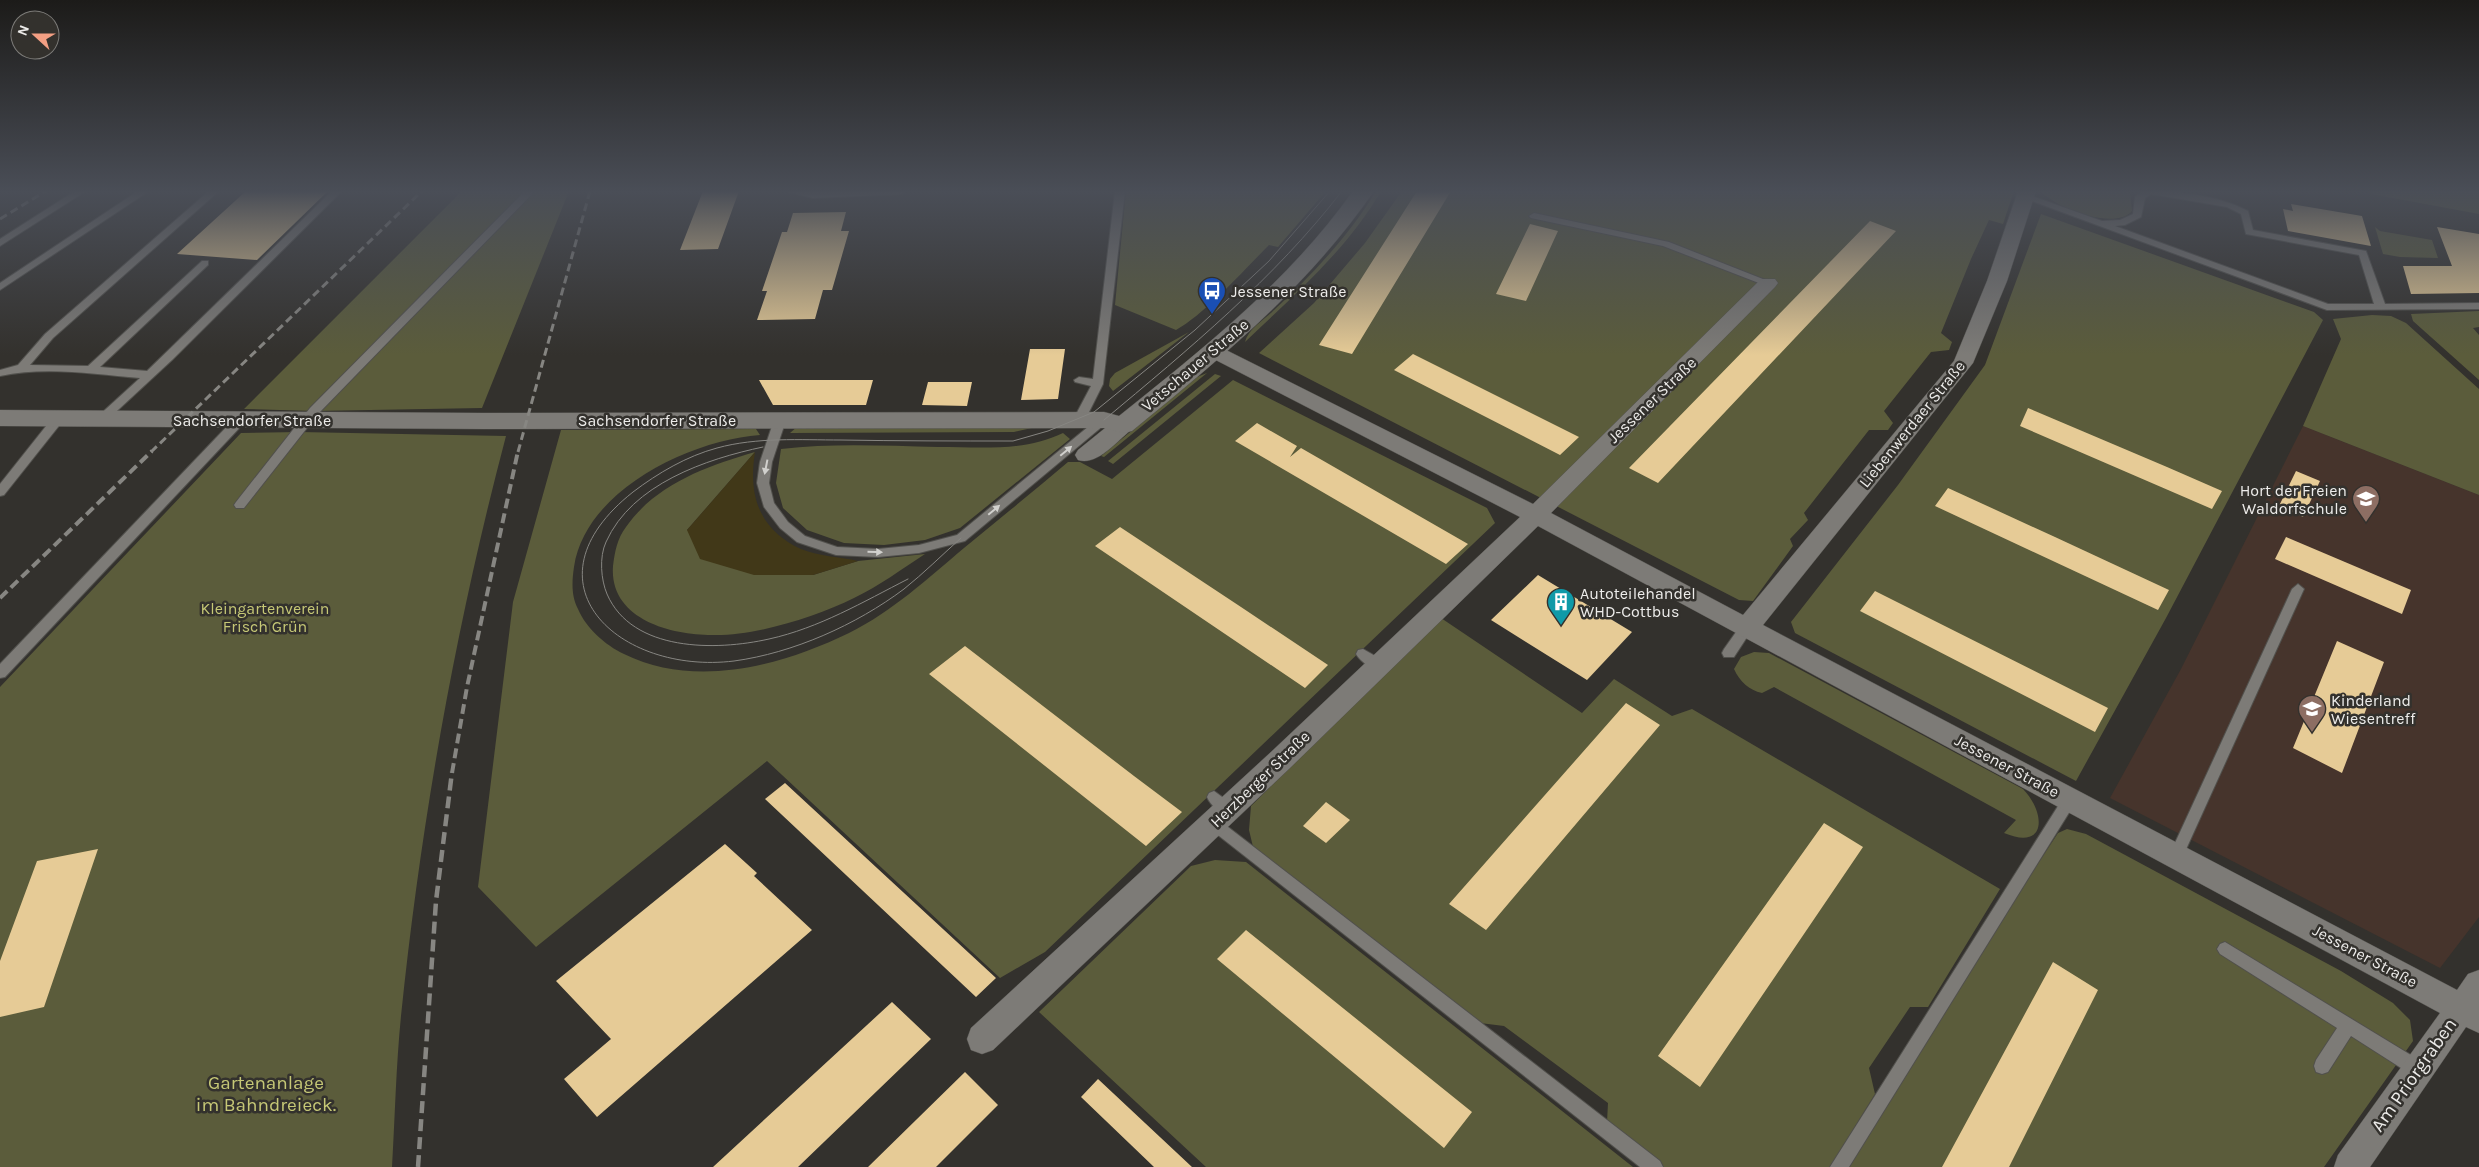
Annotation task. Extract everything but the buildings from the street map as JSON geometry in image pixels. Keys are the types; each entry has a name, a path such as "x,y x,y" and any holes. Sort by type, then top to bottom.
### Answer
{"street":[{"name":"Vetschauer Straße","path":"1086,455 1113,422 1213,351 1306,265 1323,245"},
{"name":"Liebenwerdaer Straße","path":"1746,628 1963,363 1997,281 2009,245"},
{"name":"Jessener Straße","path":"1535,515 1768,284"},
{"name":"Jessener Straße","path":"1213,351 1535,515 2176,856 2473,1003"},
{"name":"Sachsendorfer Straße","path":"0,418 240,420 1079,420"},
{"path":"1079,420 1113,422"},
{"name":"Herzberger Straße","path":"982,1039 1219,810 1371,659 1535,515"},
{"name":"Am Priorgraben","path":"2350,1167 2418,1070 2473,1003"}],"lane":[{"path":"0,287 63,245"},
{"path":"22,368 49,336 153,245"},
{"path":"101,419 150,375 282,245"},
{"path":"240,505 308,420 479,245"},
{"path":"1079,420 1098,384 1114,245"},
{"path":"1670,245 1768,284"},
{"path":"2154,245 2327,308 2479,306"},
{"path":"2323,245 2364,253 2381,308"},
{"path":"91,370 205,263"},
{"path":"0,373 22,368 91,370 150,375"},
{"path":"1079,380 1098,384"},
{"path":"0,492 58,418"},
{"path":"0,673 240,420"},
{"path":"780,420 766,462 763,483 768,504 784,525 801,539 836,551 878,553 919,550 961,538 1113,422"},
{"path":"2176,856 2298,589"},
{"path":"1729,652 1746,628"},
{"path":"1839,1167 2029,853 2070,799"},
{"path":"1219,810 1654,1167"},
{"path":"2225,950 2418,1070"},
{"path":"2322,1066 2348,1026"}],"shaded area":[{"name":"Kinderland Wiesentreff","path":"2303,426 2479,495 2479,917 2440,968 2110,798 2181,669"}],"green space":[{"path":"408,245 547,245 482,408 314,411 244,409"},
{"path":"1121,245 1269,245 1212,302 1176,330 1115,305"},
{"path":"1337,245 1342,245 1300,290 1245,342 1249,333"},
{"path":"1363,245 1977,245 1941,333 1952,342 1949,350 1931,352 1884,411 1893,423 1888,430 1869,430 1804,513 1808,520 1790,539 1793,546 1753,601 1739,600 1259,353 1314,303"},
{"path":"2029,245 2129,245 2314,312 2323,320 2166,618 2076,781 1795,633 1791,622 1898,485 1985,365"},
{"path":"2380,245 2434,245 2438,258 2400,257 2383,254"},
{"path":"2479,311 2479,327 2473,328 2479,335 2479,380 2413,321 2411,314"},
{"path":"2372,315 2391,316 2406,323 2479,389 2479,495 2303,426 2341,339 2333,319"},
{"path":"1189,332 1113,391 1109,386 1110,379 1115,373"},
{"path":"1207,373 1104,457 1101,456 1197,377"},
{"path":"1215,374 1221,376 1113,464 1108,461"},
{"path":"1233,380 1487,508 1495,523 1045,952 1000,978 767,761 536,947 478,887 513,602 561,430 756,429 760,435 733,439 703,447 674,459 645,474 619,493 598,515 582,539 573,578 574,599 581,616 603,641 624,654 651,664 680,670 738,669 795,655 823,645 865,624 909,594 1068,462 1080,462 1112,479"},
{"path":"798,426 1041,426 1014,432 790,433"},
{"path":"299,432 506,436 471,579 442,724 430,797 409,943 401,1016 392,1167 0,1167 0,687 241,433"},
{"path":"1063,433 1070,439 960,528 925,540 884,545 844,543 807,530 783,508 776,483 781,449 840,445 1002,447 1033,443"},
{"path":"755,452 687,530 813,575 858,561 925,554 881,583 839,605 786,624 750,632 699,635 681,632 663,628 632,612 621,600 615,585 613,566 620,536 626,527 638,512 667,488 701,471"},
{"path":"1441,618 1582,713 1614,679 1672,716 1692,709 2000,889 1928,1007 1910,1007 1869,1068 1875,1094 1830,1167 1663,1167 1607,1122 1608,1103 1504,1026 1480,1023 1254,851 1249,830 1251,806"},
{"path":"1754,652 1769,653 2023,789 2036,809 2038,827 2035,833 2028,837 2018,837 2004,833 2016,820 1774,687 1762,693 1749,688 1742,682 1734,669 1741,657"},
{"path":"2067,829 2086,834 2341,971 2393,1003 2410,1020 2413,1041 2324,1167 1849,1167 2037,865 2058,833"},
{"path":"1215,860 1246,862 1633,1167 1206,1167 1039,1012 1191,866"}],"sand":[{"path":"755,452 753,483 755,497 766,521 775,532 801,549 822,555 858,561 813,575 754,575 700,559 687,530"}],"tram line":[{"path":"961,538 904,589 845,625 801,644 756,657 734,661 692,661 654,653 621,638 597,616 584,589 584,559 600,526 633,492 673,466 706,451 747,442 779,440 1013,441 1048,431 1094,412 1195,330 1269,261 1283,245"},
{"path":"1104,420 1199,340 1296,245"},
{"path":"763,447 695,467 673,477 633,504 618,522 606,542 602,554 603,582 607,594 619,613 635,627 655,637 678,643 701,645 748,643 787,634 823,621 908,579"}],"railway":[{"path":"151,452 365,245"},
{"path":"518,452 575,245"},
{"path":"0,598 152,451"},
{"path":"452,773 467,687 518,451"},
{"path":"418,1167 436,901 452,772"}],"place":[{"name":"Jessener Straße","path":"1212,315"},
{"name":"Hort der Freien Waldorfschule","path":"2366,523"},
{"name":"Autoteilehandel WHD-Cottbus","path":"1561,626"},
{"name":"Kinderland Wiesentreff","path":"2312,733"}],"park label":[{"name":"Kleingartenverein Frisch Grün","path":"265,617"},
{"name":"Gartenanlage im Bahndreieck.","path":"266,1094"}]}
